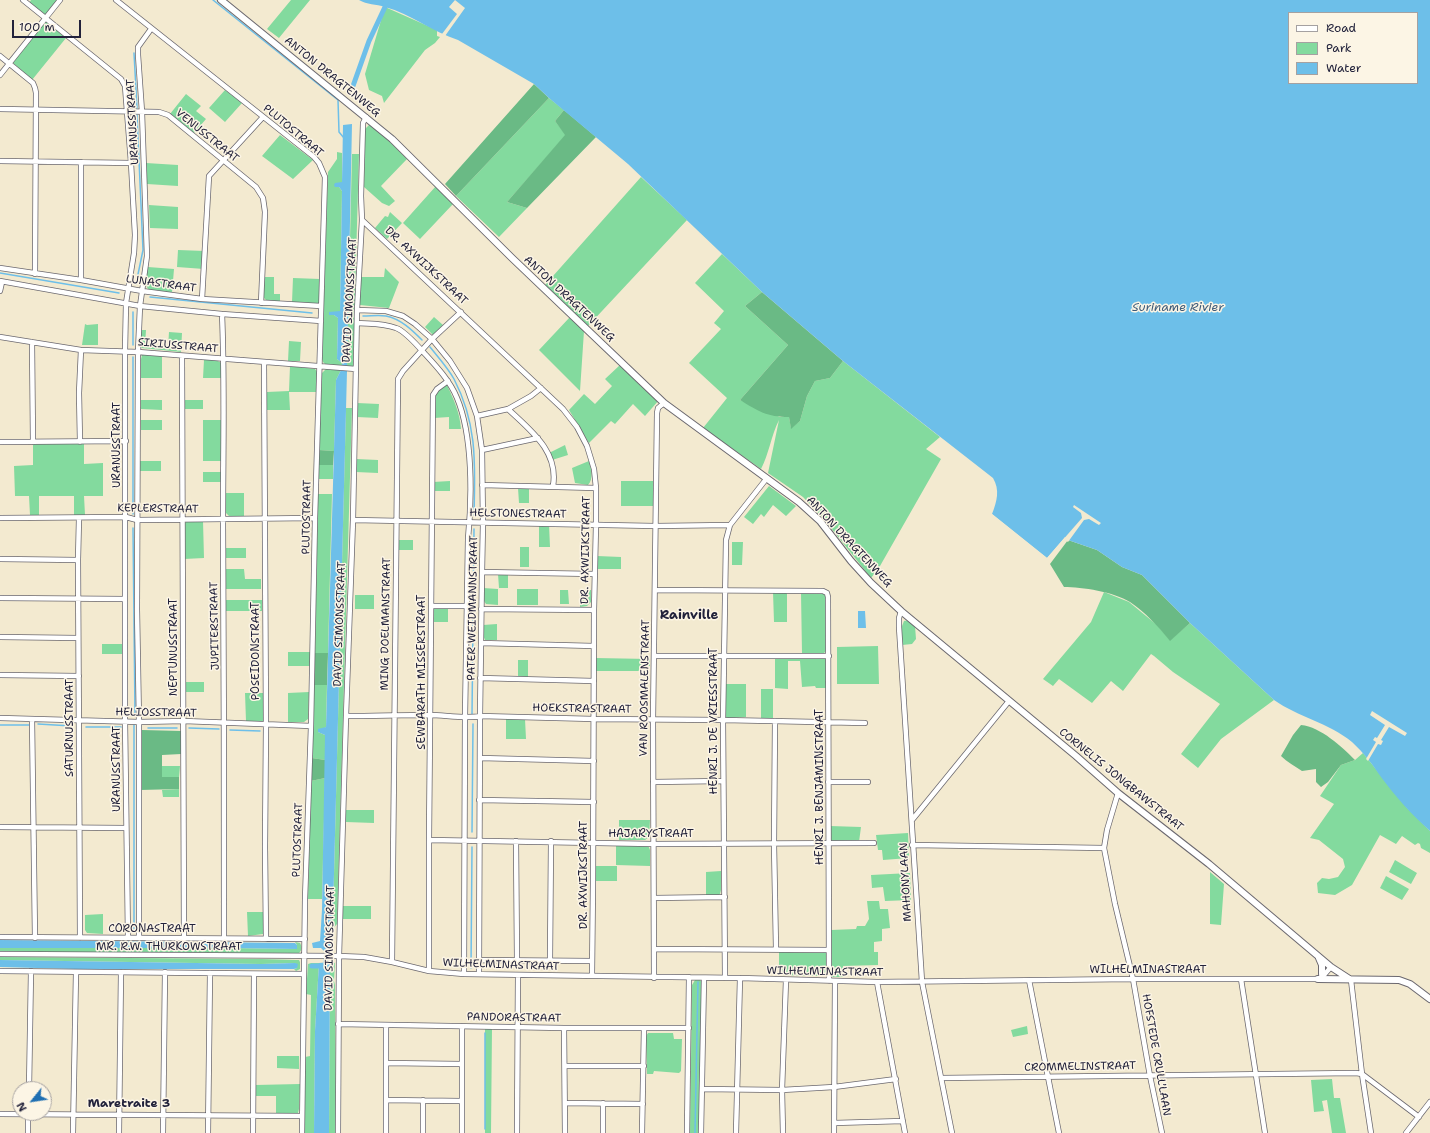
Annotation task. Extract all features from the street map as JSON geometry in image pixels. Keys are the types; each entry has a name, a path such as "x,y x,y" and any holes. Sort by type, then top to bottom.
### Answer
{"main road":[{"name":"ANTON DRAGTENWEG","path":"221,0 392,138 512,258 664,403 799,502 820,521 851,561 871,583 901,611"},
{"name":"CORNELIS JONGBAWSTRAAT","path":"901,611 908,615 1118,793 1210,864 1330,966 1351,980"},
{"path":"1319,956 1322,965 1317,977 1351,980 1405,981 1430,999"}],"street":[{"name":"URANUSSTRAAT","path":"23,0 121,79 125,86 128,112 134,253 126,303 125,351 125,721 128,938"},
{"path":"0,75 60,0"},
{"name":"PLUTOSTRAAT","path":"116,0 314,157 319,163 325,177 315,518 311,726 305,899 302,1133"},
{"name":"URANUSSTRAAT","path":"139,938 137,520 138,352 140,306 147,256 138,46 151,29"},
{"path":"0,56 32,83 35,88 35,274"},
{"name":"VENUSSTRAAT","path":"0,109 158,112 168,115 256,187 263,198 265,212 262,303"},
{"name":"DAVID SIMONSSTRAAT","path":"338,1133 339,956 353,520 353,369 357,323 362,220 361,196 363,122 366,117"},
{"path":"202,299 208,179 210,174 264,118"},
{"path":"0,161 131,163"},
{"path":"81,162 81,280"},
{"name":"DR. AXWIJKSTRAAT","path":"362,220 563,409 577,427 588,446 594,469 596,488 594,574 592,976"},
{"name":"LUNASTRAAT","path":"0,268 81,280 128,289 202,299 321,306"},
{"path":"0,291 1,281"},
{"name":"LUNASTRAAT","path":"1,281 140,306 222,314 321,321"},
{"name":"PATER WEIDMANNSTRAAT","path":"357,310 386,311 403,316 432,339 450,360 467,388 477,416 482,450 484,523 480,678 479,974"},
{"name":"MING DOELMANSTRAAT","path":"392,962 398,379 403,370 460,312"},
{"name":"JUPITERSTRAAT","path":"222,314 224,359 224,939"},
{"name":"PATER WEIDMANNSTRAAT","path":"357,323 384,324 398,328 422,350 448,381 457,397 466,428 469,467 470,522 468,539 465,716 464,974"},
{"name":"SIRIUSSTRAAT","path":"0,337 81,350 125,351 353,369"},
{"path":"32,342 33,442"},
{"path":"80,442 79,393 81,350"},
{"name":"NEPTUNUSSTRAAT","path":"182,356 184,939"},
{"name":"POSEIDONSTRAAT","path":"264,362 266,939"},
{"name":"SEWBARATH MISSERSTRAAT","path":"429,971 433,395 437,389 448,381"},
{"path":"477,416 508,408 531,396 541,388"},
{"name":"VAN ROOSMALENSTRAAT","path":"654,978 653,720 655,526 657,413 658,408 664,403"},
{"path":"508,408 544,446 554,470 553,486"},
{"path":"482,450 538,438"},
{"path":"0,442 126,441"},
{"name":"HENRI J. DE VRIESSTRAAT","path":"725,978 723,656 726,540 730,525 767,478"},
{"path":"482,485 596,488"},
{"name":"KEPLERSTRAAT","path":"0,518 126,517 137,520 315,518"},
{"name":"SATURNUSSTRAAT","path":"79,518 78,638 80,938"},
{"name":"HELSTONESTRAAT","path":"353,520 655,526 730,525"},
{"path":"0,559 78,560"},
{"path":"482,572 594,574"},
{"path":"655,590 725,590"},
{"name":"HENRI J. BENJAMINSTRAAT","path":"725,590 827,593 829,656 829,981"},
{"path":"0,598 125,599"},
{"path":"431,606 467,606"},
{"path":"481,609 594,610"},
{"name":"MAHONYLAAN","path":"901,611 899,627 912,820 912,845 918,940 922,982 952,1133"},
{"path":"899,627 908,615"},
{"path":"0,637 78,638"},
{"path":"481,643 594,646"},
{"path":"654,656 829,656"},
{"path":"0,675 79,676"},
{"path":"480,678 594,681"},
{"path":"912,820 1009,701"},
{"name":"HOEKSTRASTRAAT","path":"346,716 430,715 465,716 472,718 480,716 653,720 865,722"},
{"name":"HELIOSSTRAAT","path":"0,718 311,726"},
{"path":"32,719 35,938"},
{"path":"775,721 774,844 776,949"},
{"path":"480,758 594,761"},
{"path":"653,782 723,781"},
{"path":"828,782 868,782"},
{"name":"HOFSTEDE CRULL'LAAN","path":"1118,793 1107,830 1104,848 1115,904 1134,979 1150,1076 1162,1133"},
{"path":"480,800 594,802"},
{"path":"0,827 126,828"},
{"name":"HAJARYSTRAAT","path":"429,840 653,844 874,843"},
{"path":"516,841 517,960"},
{"path":"550,960 551,842"},
{"path":"912,845 1104,848"},
{"path":"654,898 724,897"},
{"name":"CORONASTRAAT","path":"0,937 305,939"},
{"path":"655,949 829,950"},
{"name":"MR. R.W. THURKOWSTRAAT","path":"0,954 304,957 339,956"},
{"name":"WILHELMINASTRAAT","path":"339,956 364,957 429,971 464,974 654,978 740,978 835,982 1241,979 1317,977"},
{"path":"479,960 592,961"},
{"path":"1317,977 1324,975 1330,966"},
{"path":"0,971 304,974"},
{"path":"29,1081 31,971"},
{"path":"73,1133 76,972"},
{"path":"119,1133 121,972"},
{"path":"163,1133 165,972"},
{"path":"208,1133 210,973"},
{"path":"253,1133 254,974"},
{"path":"517,1133 518,975"},
{"path":"687,1133 689,977"},
{"path":"701,1133 704,978"},
{"path":"736,1133 740,978"},
{"path":"1241,979 1265,1133"},
{"path":"783,1133 782,1090 786,980"},
{"path":"1029,980 1059,1133"},
{"path":"1351,980 1362,1074 1371,1133"},
{"path":"834,1133 835,982"},
{"path":"877,982 905,1133"},
{"name":"PANDORASTRAAT","path":"338,1024 564,1028 689,1028"},
{"path":"386,1025 386,1133"},
{"path":"462,1026 462,1133"},
{"path":"564,1028 565,1133"},
{"path":"642,1133 644,1028"},
{"path":"386,1063 461,1064"},
{"path":"565,1066 644,1066"},
{"path":"1362,1074 1418,1117"},
{"name":"CROMMELINSTRAAT","path":"941,1078 1362,1074"},
{"path":"702,1089 782,1090 834,1087 896,1079"},
{"path":"386,1100 462,1101"},
{"path":"423,1100 423,1133"},
{"path":"1406,1133 1430,1102"},
{"path":"565,1103 643,1104"},
{"path":"603,1103 603,1133"},
{"path":"0,1114 12,1114"},
{"path":"52,1115 302,1116"},
{"path":"28,1121 28,1133"},
{"path":"834,1123 903,1121"}],"green space":[{"path":"31,0 58,0 45,16 29,3"},
{"path":"291,0 310,0 279,38 267,29"},
{"path":"385,7 437,30 437,36 440,37 435,43 425,50 384,103 382,96 369,90 365,74"},
{"path":"46,21 66,38 32,80 12,62"},
{"path":"534,84 549,98 456,196 445,184"},
{"path":"225,90 242,103 225,122 209,108"},
{"path":"186,94 201,106 196,111 206,119 194,133 170,114"},
{"path":"549,98 564,110 555,121 566,135 507,202 527,208 499,237 456,196"},
{"path":"564,110 596,137 527,208 507,202 565,135 555,121"},
{"path":"369,125 374,126 407,159 381,186 395,201 389,206 382,203 364,187 365,129"},
{"path":"280,135 313,160 293,179 262,156"},
{"path":"337,152 342,153 342,183 339,184 342,191 340,312 329,312 329,315 334,315 338,318 337,359 342,363 342,366 325,364 322,359 328,172 337,159"},
{"path":"352,154 359,154 353,367 347,367"},
{"path":"146,163 178,165 178,186 147,184"},
{"path":"641,177 687,220 588,326 545,285"},
{"path":"436,186 453,204 420,239 403,223"},
{"path":"149,205 178,207 178,229 150,228"},
{"path":"390,212 402,223 387,239 375,228 385,216 388,217"},
{"path":"178,250 205,251 204,269 177,267"},
{"path":"722,254 762,292 745,306 788,345 740,400 780,417 789,417 791,428 800,421 807,396 815,381 830,378 843,361 940,437 926,449 941,459 880,566 871,578 823,518 803,497 768,473 779,420 761,469 703,428 727,398 689,363 721,329 714,323 724,311 695,283"},
{"path":"148,267 174,269 172,293 149,290 147,288 146,276"},
{"path":"385,268 399,282 389,308 360,305 360,277 384,277"},
{"path":"264,277 274,277 274,294 280,294 280,302 268,302 264,298"},
{"path":"293,278 320,279 319,304 292,302"},
{"path":"762,292 843,361 830,378 815,381 807,396 800,421 791,429 789,417 781,417 763,413 740,400 788,345 745,306"},
{"path":"434,317 443,325 433,335 425,327"},
{"path":"570,317 584,331 580,391 539,350"},
{"path":"85,324 98,324 98,345 82,345"},
{"path":"141,330 146,330 145,346 168,348 169,332 182,333 181,352 142,348 140,345"},
{"path":"289,341 301,342 300,361 288,361"},
{"path":"142,355 162,356 162,378 141,378 141,359"},
{"path":"204,360 215,360 220,362 222,365 222,378 203,378"},
{"path":"620,365 659,400 645,416 633,404 615,424 611,421 589,443 569,410 584,394 595,404 612,386 605,379"},
{"path":"290,366 315,369 318,373 317,392 289,392 290,410 267,410 267,392 289,391"},
{"path":"326,369 341,370 336,380 334,451 319,450 322,373"},
{"path":"447,385 458,412 461,429 449,429 449,417 434,418 435,395"},
{"path":"141,400 162,400 162,410 141,409"},
{"path":"184,400 203,400 203,409 184,409"},
{"path":"357,403 379,404 378,418 357,417"},
{"path":"346,408 352,408 337,924 331,931 333,913"},
{"path":"141,420 162,420 162,430 141,430"},
{"path":"203,420 221,420 221,461 203,461"},
{"path":"84,443 84,464 103,463 103,496 84,496 85,515 74,515 74,496 39,496 39,515 30,515 29,496 15,496 14,466 33,465 33,444"},
{"path":"565,445 568,455 552,460 549,453"},
{"path":"319,450 334,451 333,465 319,465"},
{"path":"356,459 378,460 378,473 356,472"},
{"path":"140,461 161,461 161,471 140,471"},
{"path":"589,461 592,473 590,483 588,485 575,483 572,468"},
{"path":"319,465 333,465 333,479 318,479"},
{"path":"203,472 221,472 221,482 203,482"},
{"path":"450,481 450,491 434,491 433,482"},
{"path":"621,481 653,481 653,506 621,506"},
{"path":"769,486 796,506 786,516 773,505 764,517 761,514 753,524 744,517"},
{"path":"518,488 529,488 529,503 519,503"},
{"path":"226,493 244,493 244,517 230,517 226,513"},
{"path":"318,494 332,494 328,653 315,653"},
{"path":"203,521 204,558 184,559 185,523"},
{"path":"549,524 550,547 539,547 539,525"},
{"path":"398,540 413,540 413,550 397,550"},
{"path":"1068,540 1097,550 1122,567 1142,575 1190,623 1170,641 1146,615 1136,606 1123,598 1098,591 1064,587 1050,564"},
{"path":"732,542 743,542 742,565 732,565"},
{"path":"520,547 529,547 529,567 520,567"},
{"path":"226,548 246,548 246,558 226,558"},
{"path":"597,556 621,557 621,569 597,569"},
{"path":"226,569 244,569 245,579 261,579 261,589 226,589"},
{"path":"498,574 508,574 508,588 499,588"},
{"path":"483,588 498,589 498,605 486,604 484,601"},
{"path":"517,589 538,589 538,605 517,605"},
{"path":"560,590 568,590 569,604 560,604"},
{"path":"591,590 591,602 587,606 580,607 580,591"},
{"path":"773,592 787,592 787,622 774,622"},
{"path":"1104,592 1129,602 1157,625 1170,640 1190,623 1274,700 1221,739 1198,768 1181,754 1220,704 1173,672 1151,654 1123,691 1111,681 1092,703 1059,679 1053,686 1043,679 1091,622"},
{"path":"801,593 823,593 826,595 826,651 824,653 802,653"},
{"path":"355,595 374,595 374,609 355,609"},
{"path":"225,600 262,600 262,611 226,611"},
{"path":"435,608 448,608 448,622 433,622 433,610"},
{"path":"904,621 909,621 915,626 916,639 912,644 902,645 900,631"},
{"path":"497,624 497,640 485,640 483,635 483,625"},
{"path":"102,644 122,644 122,654 102,654"},
{"path":"878,646 879,684 837,684 837,647"},
{"path":"288,652 311,652 311,666 288,666"},
{"path":"315,653 328,653 327,685 314,685"},
{"path":"775,657 824,657 826,659 827,688 816,688 815,686 802,687 800,661 788,661 788,689 775,688"},
{"path":"595,658 650,659 650,666 640,665 639,671 595,671"},
{"path":"518,660 528,660 528,677 518,677"},
{"path":"185,682 204,682 204,692 185,692"},
{"path":"725,684 746,684 746,717 726,717"},
{"path":"314,685 327,685 326,727 318,732 325,735 325,760 312,758"},
{"path":"761,689 773,689 773,718 761,718"},
{"path":"309,692 308,719 304,722 288,722 288,693"},
{"path":"245,693 263,693 263,721 246,721"},
{"path":"506,719 525,719 526,739 506,739"},
{"path":"1301,725 1316,729 1331,738 1355,760 1341,765 1328,782 1321,787 1316,782 1316,769 1302,771 1281,756 1293,735"},
{"path":"142,730 181,731 181,754 162,755 162,777 179,777 179,789 140,790"},
{"path":"1363,753 1408,809 1430,831 1430,853 1421,848 1420,844 1418,843 1415,845 1402,836 1396,844 1380,835 1352,885 1335,895 1318,893 1317,883 1322,878 1329,879 1338,877 1345,867 1343,859 1319,840 1310,838 1334,804 1320,796 1341,765 1355,760"},
{"path":"312,758 325,760 325,778 311,781"},
{"path":"162,766 180,766 179,777 162,777"},
{"path":"325,778 322,899 308,899 311,781"},
{"path":"179,789 179,797 163,797 162,790"},
{"path":"346,810 374,810 374,823 346,822"},
{"path":"619,820 650,820 649,837 645,840 619,840"},
{"path":"830,826 861,827 859,842 831,841"},
{"path":"908,833 909,858 883,860 882,850 878,850 876,835"},
{"path":"616,844 648,845 650,850 650,866 616,865"},
{"path":"1395,860 1417,873 1411,884 1389,872"},
{"path":"594,866 617,866 617,881 594,881"},
{"path":"721,871 720,894 718,896 706,896 706,872"},
{"path":"1210,872 1224,884 1221,925 1210,924"},
{"path":"910,873 911,900 885,901 883,887 872,888 871,875"},
{"path":"1386,876 1409,889 1402,900 1380,888"},
{"path":"867,901 879,901 880,909 888,909 890,928 882,929 882,941 874,942 874,952 878,952 878,965 843,966 843,977 832,977 831,930 856,929 857,926 865,926 869,919"},
{"path":"342,906 371,906 371,919 342,919"},
{"path":"247,912 264,912 263,934 248,936"},
{"path":"103,914 103,934 87,933 85,930 85,915"},
{"path":"295,942 301,944 301,950 299,953 0,952 0,948 297,949"},
{"path":"779,952 827,953 827,976 779,975"},
{"path":"0,957 299,960 300,969 296,971 294,969 297,968 295,963 261,964 0,960"},
{"path":"330,962 335,963 336,1133 329,1133"},
{"path":"319,963 315,1031 314,1133 305,1133 305,1057 310,1056 311,995 306,994 308,964"},
{"path":"695,980 700,980 702,982 699,1133 690,1133 692,985"},
{"path":"1027,1026 1028,1034 1013,1037 1011,1030"},
{"path":"485,1028 492,1028 491,1133 485,1133"},
{"path":"648,1033 673,1033 674,1039 682,1039 681,1071 679,1073 654,1071 653,1074 647,1074 646,1036"},
{"path":"277,1056 299,1056 299,1069 277,1068"},
{"path":"1332,1079 1334,1098 1340,1098 1346,1133 1332,1133 1327,1100 1322,1101 1324,1111 1314,1112 1311,1080"},
{"path":"300,1084 298,1113 276,1113 276,1096 255,1096 255,1085"}],"water":[{"name":"Suriname Rivier","path":"359,0 1430,0 1430,831 1398,798 1368,759 1352,742 1343,735 1283,706 1274,700 1190,623 1142,575 1122,567 1097,550 1068,540 1065,537 1047,558 992,514 997,496 993,478 843,361 762,292 628,164 534,84 458,40 395,10 368,4"},
{"path":"352,124 347,367 342,366 342,363 337,359 338,318 334,315 329,315 329,312 340,311 342,191 339,187 335,187 334,185 335,183 342,182 343,125"},
{"path":"341,370 347,371 333,912 331,950 324,951 321,948 313,948 312,943 320,941 322,910 325,735 318,732 318,729 326,727 336,380"},
{"path":"858,611 865,611 866,628 858,628"},
{"path":"0,940 295,943 297,945 297,949 0,948"},
{"path":"0,960 298,964 297,968 294,969 75,969 0,967"},
{"path":"330,962 329,1133 314,1133 315,1031 319,963"}],"pier":[{"path":"455,0 465,8 445,36 442,34 457,14 449,7"},
{"path":"1074,505 1101,523 1099,525 1089,519 1084,520 1068,542 1065,540 1048,560 991,515 992,514 1047,558 1082,518 1081,513 1073,507"},
{"path":"1372,711 1407,733 1405,736 1389,727 1381,740 1383,741 1381,745 1378,744 1368,761 1366,759 1376,742 1373,740 1375,737 1377,738 1385,725 1370,715"}],"waterway":[{"path":"213,0 338,100 339,132 344,138"},
{"path":"353,86 369,41 385,7 386,0"},
{"path":"134,53 137,108"},
{"path":"136,284 143,250 137,115"},
{"path":"0,273 119,293"},
{"path":"150,297 312,313"},
{"path":"133,312 133,345"},
{"path":"363,316 391,317 406,325 422,340"},
{"path":"430,347 454,379 462,396 467,413 473,446 475,480 474,515"},
{"path":"133,357 133,514"},
{"path":"133,528 135,714"},
{"path":"472,715 474,529"},
{"path":"38,724 72,726"},
{"path":"472,832 473,724"},
{"path":"0,725 29,725"},
{"path":"134,725 134,929"},
{"path":"86,727 121,727"},
{"path":"148,728 177,728"},
{"path":"189,728 219,729"},
{"path":"230,730 260,731"},
{"path":"471,968 472,847"},
{"path":"325,968 327,946"},
{"path":"312,966 325,966"},
{"path":"695,1133 698,982"},
{"path":"485,1033 485,1129"}],"district":[{"name":"Rainville","path":"689,616"},
{"name":"Maretraite 3","path":"129,1104"}]}
